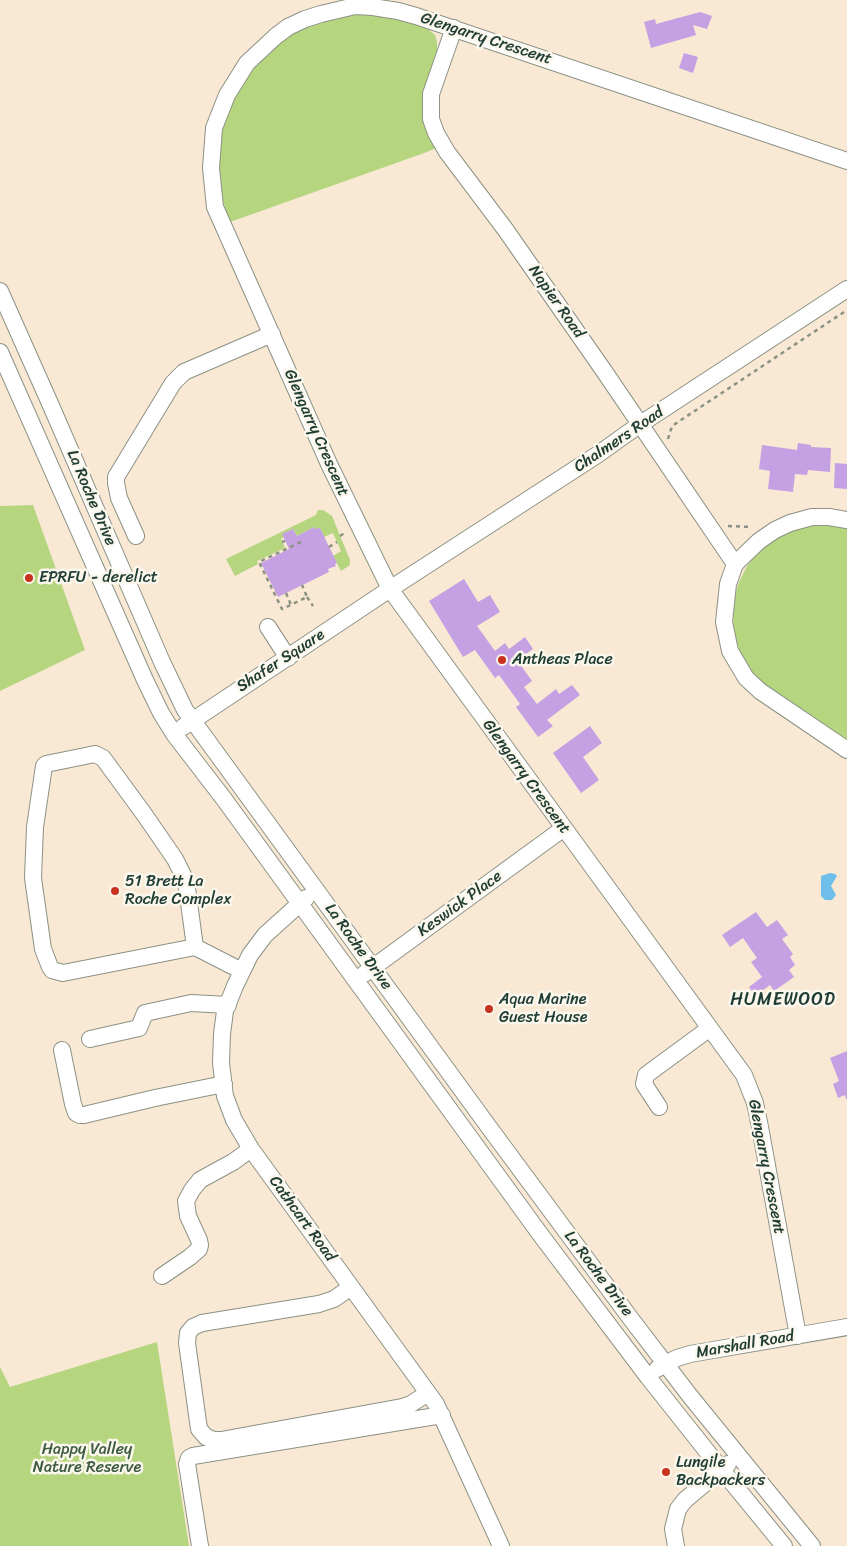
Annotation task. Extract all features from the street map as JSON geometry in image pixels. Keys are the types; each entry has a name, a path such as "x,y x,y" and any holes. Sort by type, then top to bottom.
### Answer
{"street":[{"name":"Glengarry Crescent","path":"798,1336 755,1103 744,1075 390,590 329,464 215,207 211,168 214,128 227,95 248,63 288,27 305,19 355,6 398,10 847,161"},
{"name":"Napier Road","path":"454,28 431,94 431,119 436,133 447,152 599,363 735,564"},
{"name":"Chalmers Road","path":"390,590 847,289"},
{"name":"La Roche Drive","path":"0,291 162,662 192,720 491,1130 665,1364 812,1546"},
{"path":"136,536 119,498 116,477 173,383 184,372 272,334"},
{"name":"La Roche Drive","path":"0,352 145,680 161,713 174,734 224,799 535,1226 648,1377 784,1546"},
{"path":"58,485 81,475"},
{"path":"847,520 829,517 812,518 790,523 759,541 735,564 728,584 724,622 730,651 746,678 760,691 847,750"},
{"name":"Shafer Square","path":"174,734 192,720 390,590"},
{"path":"268,627 288,658"},
{"path":"195,947 182,873 175,859 103,758 95,754 46,764 44,766 35,827 33,878 43,949 50,967 63,973 195,947 242,972"},
{"name":"Keswick Place","path":"356,980 564,828"},
{"name":"Cathcart Road","path":"316,890 266,935 250,955 242,972 225,1011 221,1063 225,1096 234,1120 251,1149 352,1287 442,1415 501,1546"},
{"path":"90,1039 138,1028 145,1013 191,1003 228,1005"},
{"path":"658,1107 644,1084 646,1075 710,1028"},
{"path":"62,1050 73,1104 76,1113 80,1115 224,1084"},
{"path":"162,1276 190,1258 199,1249 199,1240 188,1216 186,1201 192,1190 200,1180 233,1162 251,1149"},
{"path":"352,1287 334,1300 319,1304 193,1326 188,1333 187,1343 199,1429 206,1437 221,1440 402,1407 411,1404 428,1393"},
{"name":"Marshall Road","path":"648,1377 665,1364 690,1354 847,1327"},
{"path":"200,1546 187,1464 193,1456 442,1415"},
{"path":"676,1546 673,1529 678,1509 685,1500 739,1456"}],"path":[{"path":"668,440 672,426 847,310"},
{"path":"724,526 750,528 759,524"},
{"path":"301,542 259,562 282,609 307,597"},
{"path":"329,547 337,542"},
{"path":"302,585 313,606"},
{"path":"286,593 291,604"}],"green space":[{"path":"365,14 396,18 424,26 435,35 437,50 428,80 436,148 230,222 223,201 218,160 220,138 232,100 245,78 260,60 293,34 313,24 346,16"},
{"name":"EPRFU - derelict","path":"33,505 85,650 0,691 0,506"},
{"path":"318,510 323,510 332,516 350,560 350,565 341,571 333,556 341,551 333,533 324,537 320,528 315,530 314,527 297,536 293,529 283,534 284,537 281,539 285,548 257,561 258,564 235,576 226,559 316,515"},
{"path":"829,525 847,529 847,740 753,676 739,649 734,631 733,612 735,595 747,566 757,552 770,542 794,529"},
{"name":"Happy Valley Nature Reserve","path":"157,1342 189,1546 0,1546 0,1367 10,1387"}],"water":[{"path":"830,873 837,876 831,886 836,895 832,900 825,900 821,896 821,876"}],"building":[{"path":"700,12 712,16 707,29 693,25 696,35 651,48 644,22 655,19 656,24"},
{"path":"684,53 698,57 693,73 679,68"},
{"path":"798,443 811,445 811,447 831,448 830,472 808,470 807,475 795,474 793,492 768,489 770,471 759,469 762,445 797,450"},
{"path":"835,463 847,464 847,489 834,488"},
{"path":"314,527 315,529 320,528 337,563 335,564 336,566 328,569 329,572 278,597 261,563 289,549 282,534 293,529 297,536"},
{"path":"464,579 478,602 490,595 500,612 477,626 495,651 505,643 509,649 525,637 533,649 517,660 532,681 524,687 537,704 556,689 559,694 572,685 580,695 547,720 553,726 538,737 516,707 520,704 499,675 495,678 475,650 463,657 429,601"},
{"path":"590,726 602,743 583,757 599,780 581,793 553,753"},
{"path":"756,912 767,927 777,920 788,935 782,939 793,954 790,957 795,965 789,970 794,977 774,991 770,985 755,996 749,987 762,977 751,962 757,958 743,938 730,947 722,935"},
{"path":"847,1051 846,1099 845,1095 838,1098 833,1084 839,1081 830,1058"}],"place":[{"name":"EPRFU - derelict","path":"29,578"},
{"name":"Antheas Place","path":"502,660"},
{"name":"51 Brett La Roche Complex","path":"115,891"},
{"name":"Aqua Marine Guest House","path":"489,1009"},
{"name":"Lungile Backpackers","path":"666,1472"}],"district":[{"name":"HUMEWOOD","path":"783,1000"}]}
